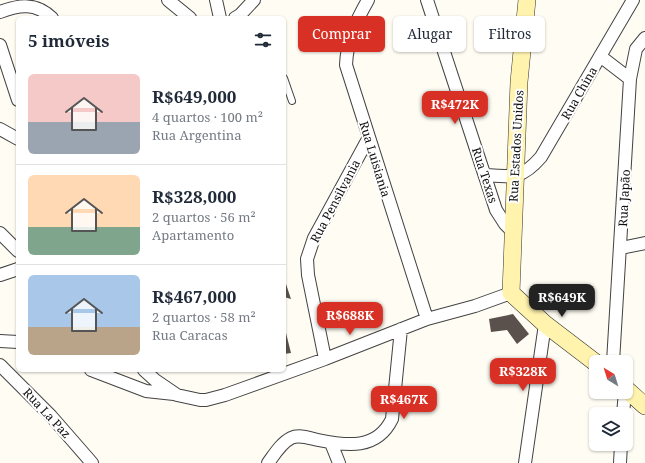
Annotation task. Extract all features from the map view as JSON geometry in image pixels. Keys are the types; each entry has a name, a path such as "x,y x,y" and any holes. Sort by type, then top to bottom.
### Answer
{"main road":[{"name":"Rua Estados Unidos","path":"511,293 519,82 527,0"},
{"path":"511,293 545,324 589,358"},
{"path":"633,395 645,406"}],"street":[{"path":"168,0 188,16"},
{"path":"216,0 220,16"},
{"path":"238,16 254,0"},
{"name":"Rua Luisiania","path":"368,0 354,26 347,51 346,64 368,139 426,319"},
{"name":"Rua Texas","path":"426,0 452,82 486,175 496,210 505,224 513,232"},
{"name":"Rua China","path":"515,176 531,168 541,157 633,0"},
{"path":"0,12 17,6 31,6 43,11 49,16"},
{"name":"Rua Japão","path":"613,355 630,79 636,49 645,38"},
{"path":"0,45 16,94"},
{"path":"600,56 630,79"},
{"path":"0,129 16,138"},
{"name":"Rua Pensilvania","path":"325,359 308,275 307,259 314,238 368,139"},
{"path":"486,175 515,176"},
{"path":"0,233 16,249"},
{"path":"621,248 645,243"},
{"path":"0,275 16,270"},
{"path":"96,372 146,391 206,400 225,395 325,359 426,319 475,306 511,293"},
{"path":"525,463 545,324"},
{"path":"268,463 291,438 301,436 331,443 367,443 379,438 387,430 392,419 401,328"},
{"path":"0,341 16,342"},
{"name":"Rua La Paz","path":"0,365 51,416 92,463"},
{"path":"146,372 177,395"},
{"path":"331,443 339,463"},
{"path":"620,463 621,451"}],"lane":[{"path":"286,84 292,101"}],"building":[{"path":"286,284 291,299 286,298"},
{"path":"513,314 529,334 517,344 507,330 491,332 489,319"},
{"path":"286,333 291,353 286,354"}]}
